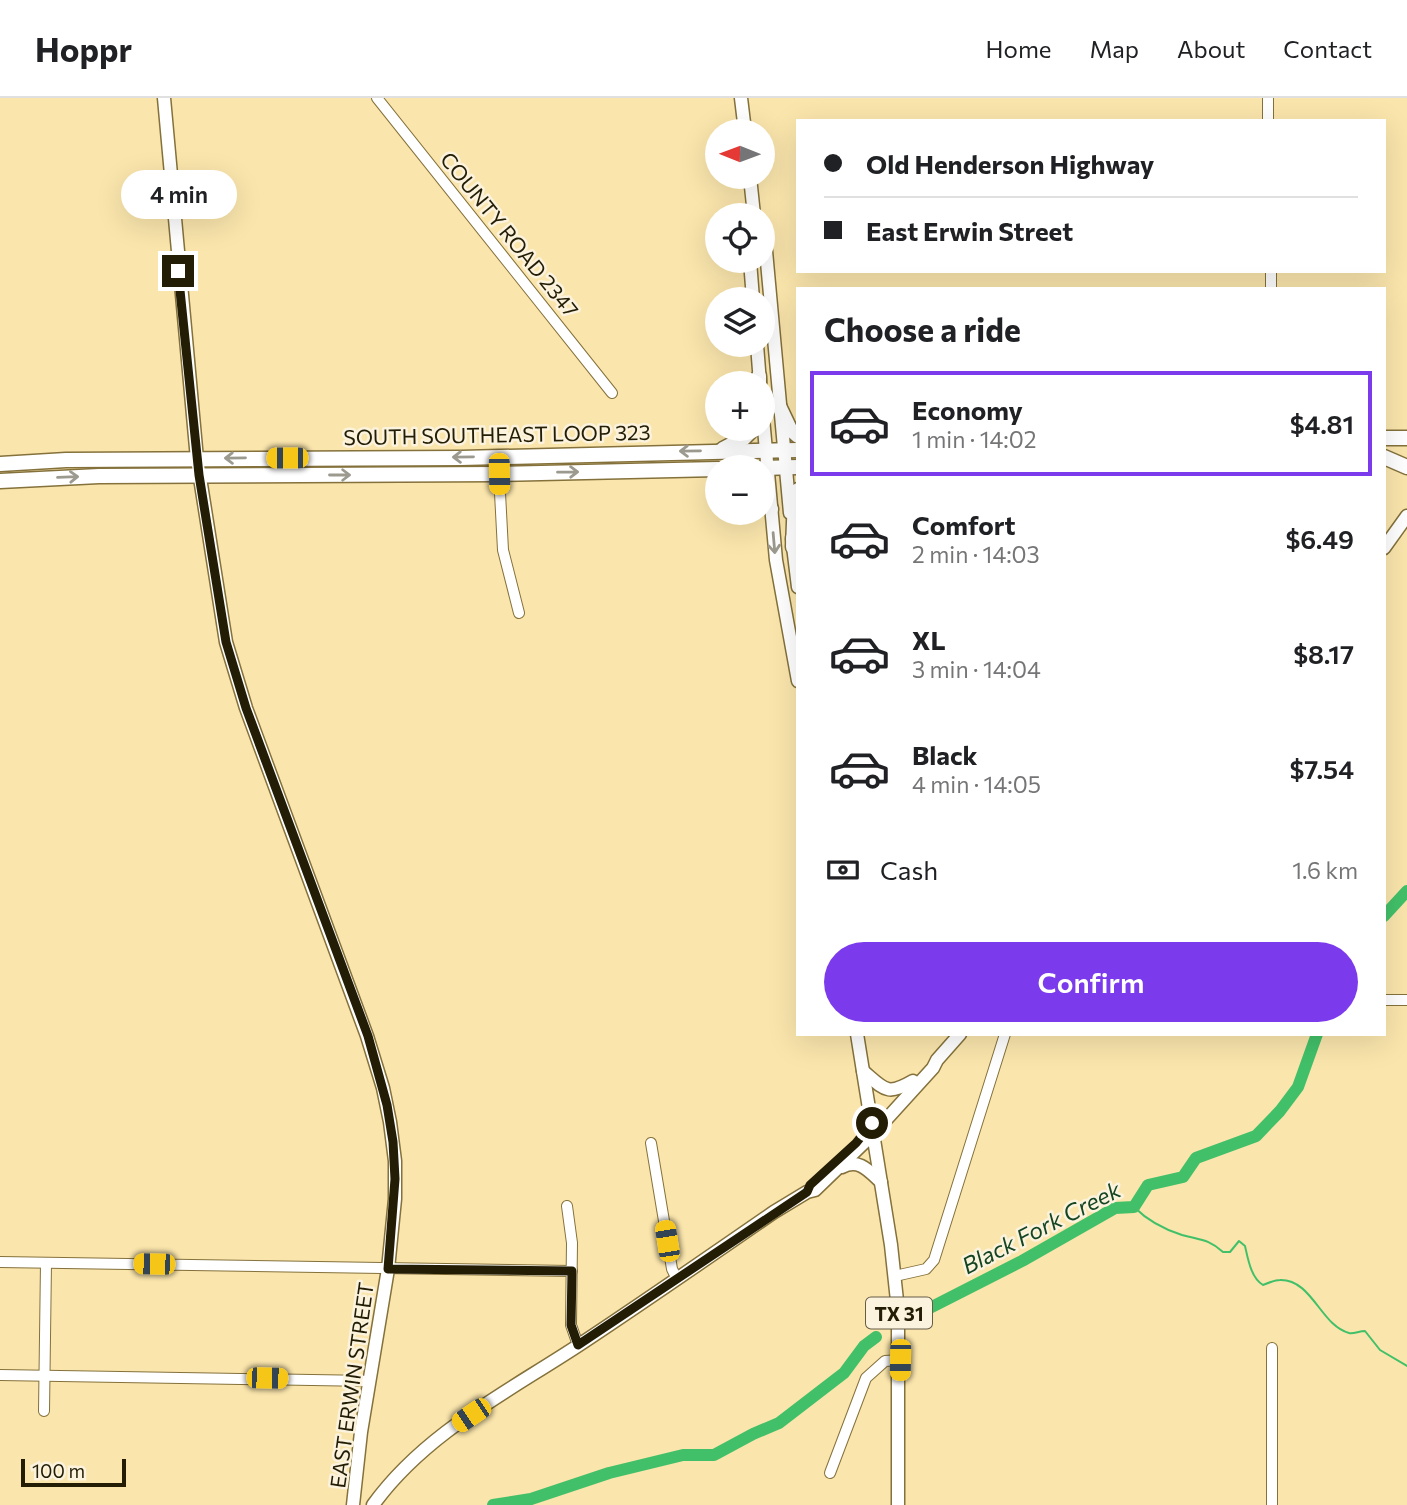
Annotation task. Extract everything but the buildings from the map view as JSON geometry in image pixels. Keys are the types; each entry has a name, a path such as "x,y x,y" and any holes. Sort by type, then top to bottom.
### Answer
{"highway":[{"path":"779,406 790,429 796,434"},
{"path":"1386,439 1407,438"},
{"path":"719,451 738,441"},
{"name":"SOUTH SOUTHEAST LOOP 323","path":"0,464 66,460 461,458 791,450"},
{"path":"1386,457 1407,457"},
{"path":"1386,458 1407,467"},
{"name":"SOUTH SOUTHEAST LOOP 323","path":"0,481 199,475 705,470"},
{"path":"793,547 796,497"}],"main road":[{"name":"EAST ERWIN STREET","path":"164,98 197,459 219,611 233,666 368,1036 383,1087 395,1161 395,1199 388,1269 353,1505"},
{"path":"741,98 744,119"},
{"path":"768,273 779,406 791,450 796,571"},
{"path":"765,441 766,455"},
{"path":"1386,545 1407,516"},
{"path":"773,525 776,560 796,670"},
{"name":"TX 31","path":"858,1036 898,1310 898,1505"},
{"path":"807,1192 810,1185 872,1129 933,1068 958,1036"},
{"path":"839,1169 929,1064 937,1060"},
{"path":"863,1071 887,1090 897,1090 914,1081"},
{"path":"373,1505 411,1461 437,1439 807,1192 815,1190 848,1163 859,1164 881,1182"},
{"path":"355,1484 368,1495 382,1492"}],"street":[{"name":"COUNTY ROAD 2347","path":"377,98 612,393"},
{"path":"1268,98 1268,119"},
{"path":"499,474 503,550 519,613"},
{"path":"1386,1000 1407,1000"},
{"path":"895,1276 926,1269 934,1260 1004,1036"},
{"path":"652,1143 672,1269 677,1279"},
{"path":"567,1206 572,1243 571,1325 578,1345"},
{"path":"0,1262 572,1271"},
{"path":"44,1411 46,1263"},
{"path":"1272,1348 1272,1505"},
{"path":"830,1473 866,1378 885,1361 900,1360"},
{"path":"0,1375 370,1381"}],"waterway":[{"name":"Black Fork Creek","path":"1386,914 1407,891"},
{"name":"Black Fork Creek","path":"916,1315 1022,1261 1115,1208 1134,1207 1148,1185 1183,1177 1196,1158 1256,1136 1298,1087 1316,1036"},
{"path":"1134,1207 1162,1227 1209,1242 1223,1252 1230,1252 1239,1241 1245,1246 1253,1273 1263,1285 1280,1280 1300,1287 1339,1329 1351,1333 1365,1331 1380,1350 1407,1366"},
{"name":"Black Fork Creek","path":"493,1505 531,1499 609,1473 683,1455 714,1455 779,1423 844,1373 864,1346 876,1337"}],"route":[{"path":"178,271 199,475 226,642 246,708 368,1036 387,1105 395,1161 395,1199 388,1269 572,1271 571,1325 578,1345 807,1192 810,1185 856,1143 872,1123"}]}
